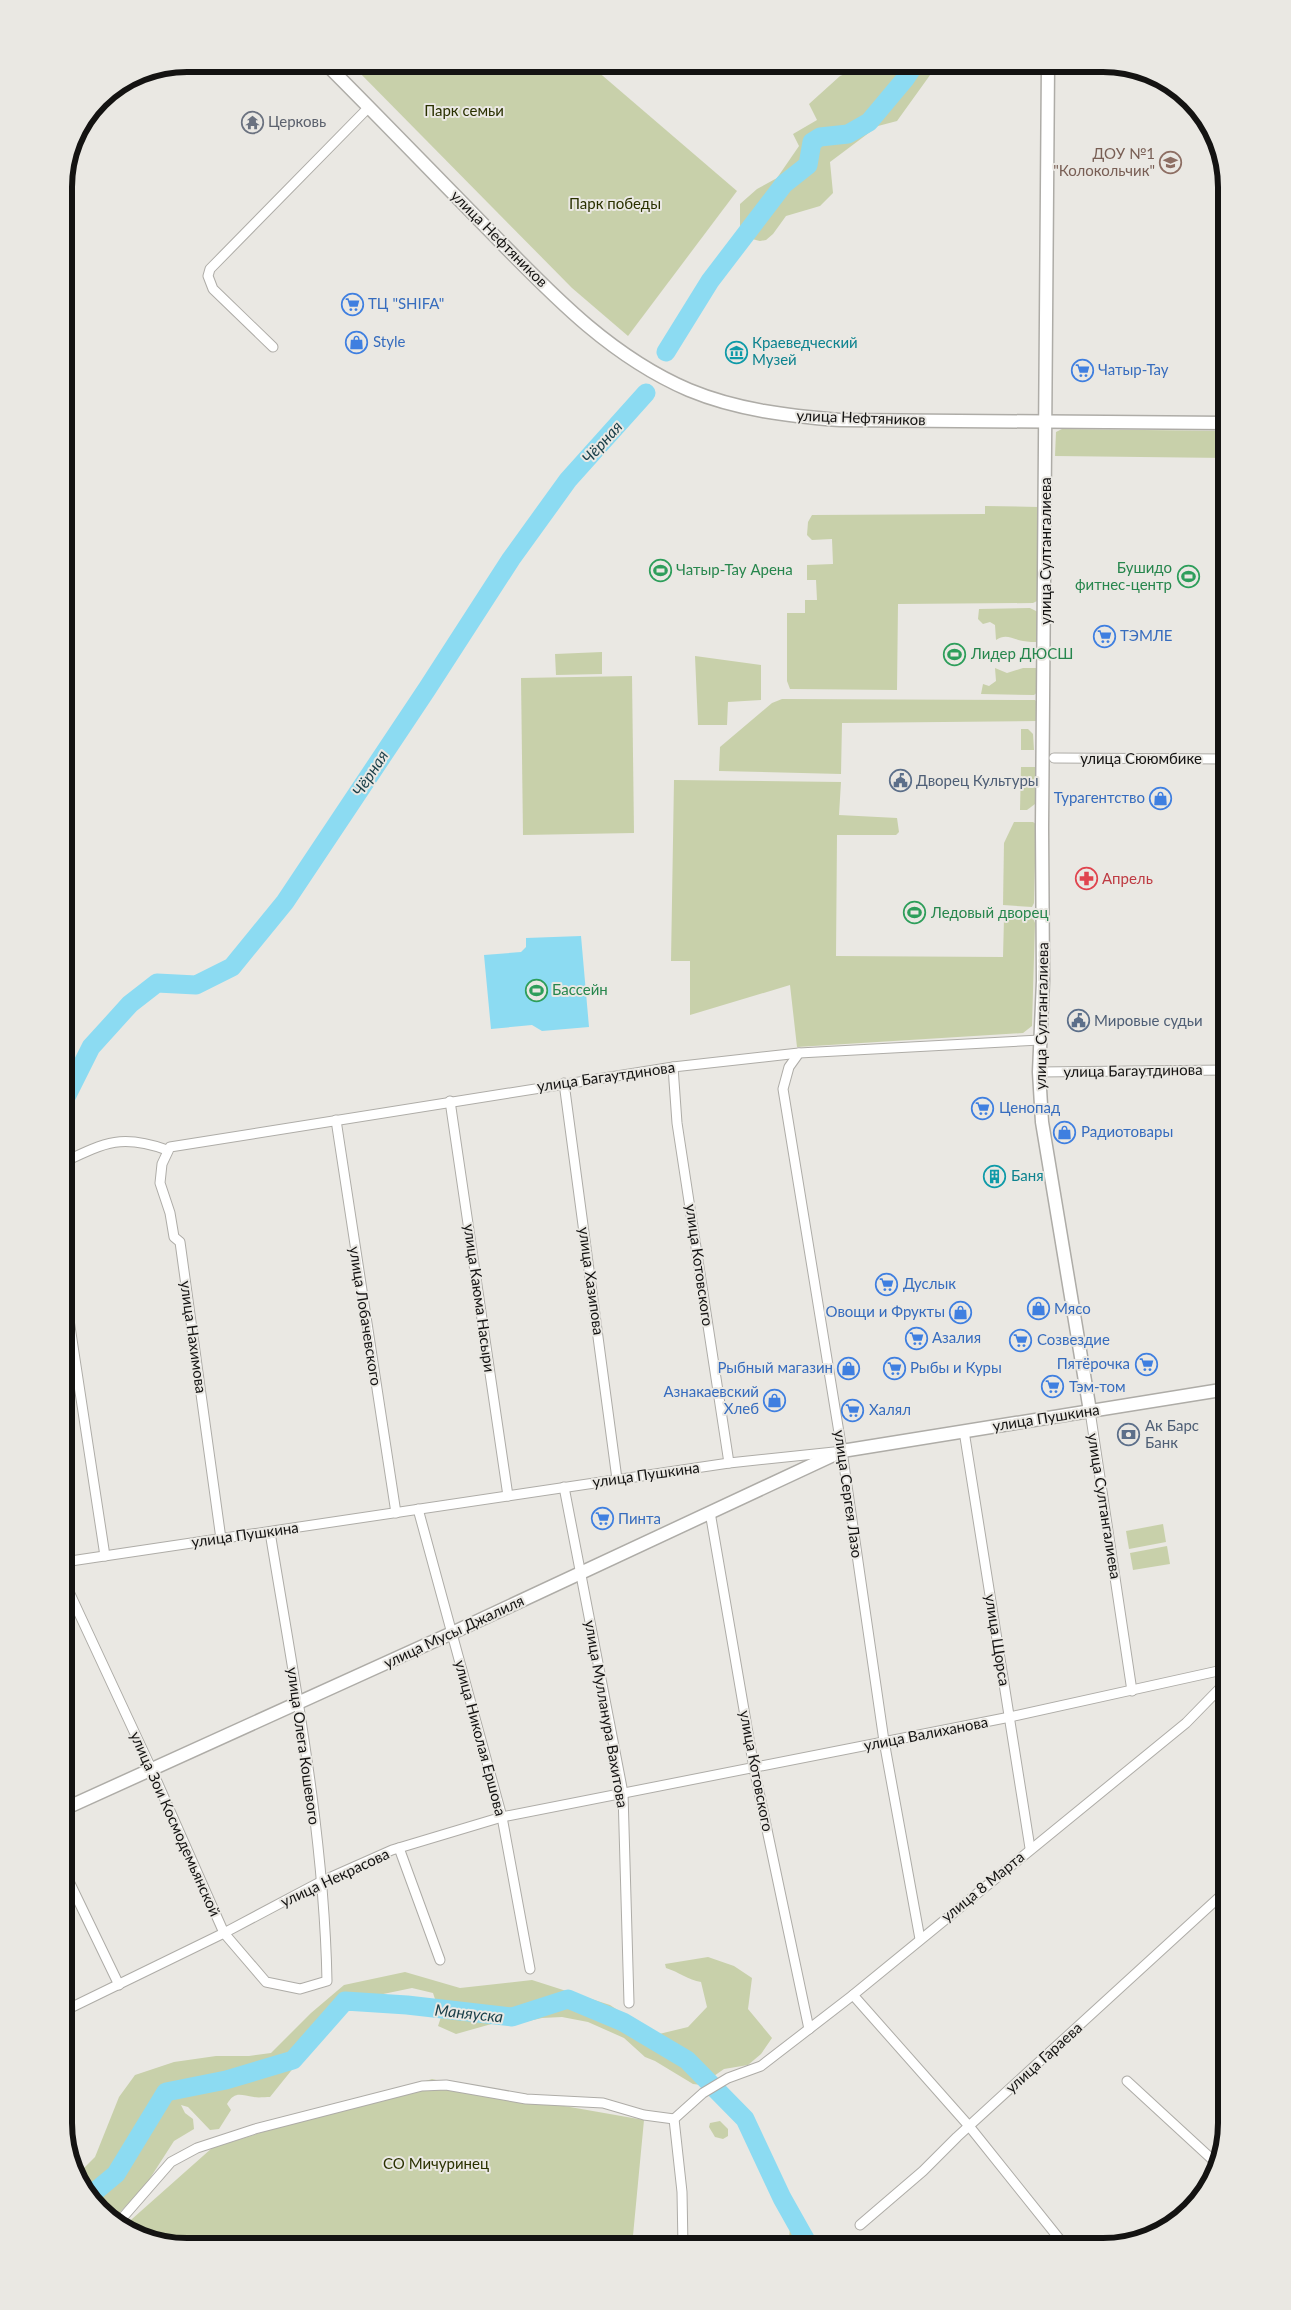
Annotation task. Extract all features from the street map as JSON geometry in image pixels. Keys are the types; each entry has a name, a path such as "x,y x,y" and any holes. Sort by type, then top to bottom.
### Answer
{"street":[{"name":"улица Нефтяников","path":"335,73 584,324 608,344 666,379 720,400 780,415 808,418 1218,423"},
{"name":"улица Султангалиева","path":"1048,73 1047,421 1042,828 1043,981 1039,1072 1042,1122 1090,1411 1132,1691"},
{"path":"273,347 213,289 208,276 210,270 369,107"},
{"name":"улица Сююмбике","path":"1054,758 1218,760"},
{"name":"улица Багаутдинова","path":"171,1148 450,1101 673,1067 799,1053 1040,1040"},
{"name":"улица Сергея Лазо","path":"799,1053 788,1067 783,1089 842,1451 884,1741 920,1939"},
{"name":"улица Котовского","path":"673,1067 677,1122 729,1463"},
{"name":"улица Багаутдинова","path":"1039,1072 1218,1070"},
{"name":"улица Хазипова","path":"564,1083 617,1479"},
{"name":"улица Каюма Насыри","path":"450,1101 508,1496"},
{"name":"улица Лобачевского","path":"336,1120 396,1513"},
{"path":"72,1158 97,1146 117,1142 136,1141 171,1148"},
{"name":"улица Нахимова","path":"171,1148 162,1164 161,1188 170,1213 174,1237 180,1242 221,1539"},
{"path":"72,1343 104,1556"},
{"name":"улица Пушкина","path":"72,1561 729,1463 842,1451 1218,1390"},
{"name":"улица Щорса","path":"964,1431 1030,1848"},
{"name":"улица Мусы Джалиля","path":"72,1805 452,1633 842,1451"},
{"name":"улица Мулланура Вахитова","path":"564,1487 623,1793 629,2003"},
{"name":"улица Николая Ершова","path":"418,1509 502,1817 530,1969"},
{"name":"улица Котовского","path":"710,1512 754,1768 809,2029"},
{"name":"улица Олега Кошевого","path":"270,1532 298,1702 322,1881 327,1962"},
{"name":"улица Зои Космодемьянской","path":"72,1599 151,1768 224,1933 266,1982 300,1989 327,1981 327,1962"},
{"name":"улица Валиханова","path":"623,1793 1010,1718 1218,1671"},
{"name":"улица 8 Марта","path":"674,2119 703,2093 728,2078 761,2066 853,1995 1030,1848 1186,1723 1218,1690"},
{"name":"улица Некрасова","path":"72,2007 224,1933 322,1881 399,1848 502,1817 623,1793"},
{"path":"399,1848 440,1960"},
{"path":"72,1888 119,1985"},
{"name":"улица Гараева","path":"860,2225 923,2172 969,2126 1218,1898"},
{"path":"853,1995 969,2126 1059,2238"},
{"path":"1127,2081 1213,2160"},
{"path":"123,2217 171,2162 198,2148 255,2129 422,2086 446,2085 526,2099 604,2103 644,2115 674,2119 682,2192 683,2238"}],"green space":[{"name":"Парк победы","path":"360,73 599,73 737,191 628,336 572,288"},
{"path":"848,73 874,73 878,75 882,73 932,73 897,121 878,126 830,162 833,193 820,206 786,216 773,234 766,240 760,241 748,238 740,226 740,204 757,189 777,178 799,146 793,134 817,120 809,104 840,76"},
{"path":"1062,429 1218,431 1218,458 1055,456 1056,432"},
{"path":"985,506 1038,507 1039,600 1033,603 898,604 897,690 790,689 787,681 787,613 805,613 805,600 817,600 816,580 807,580 807,565 833,564 832,539 812,540 807,535 808,522 812,515 985,514"},
{"path":"1030,608 1040,613 1040,642 1006,637 996,640 995,625 990,622 983,624 978,619 979,609"},
{"path":"602,652 602,674 556,675 555,654"},
{"path":"695,656 761,665 761,700 728,702 727,725 698,725"},
{"path":"995,668 1007,673 1023,668 1039,668 1038,692 1034,695 981,694 983,684 989,686 996,681"},
{"path":"632,676 634,833 523,835 521,678"},
{"path":"782,699 1035,700 1037,702 1037,721 842,723 841,774 719,771 720,747 772,703"},
{"path":"1021,729 1028,729 1033,734 1034,750 1021,750"},
{"path":"1021,767 1035,767 1035,804 1027,810 1020,810"},
{"path":"674,780 841,782 839,815 897,818 899,832 896,835 837,835 836,956 1003,957 1004,918 1032,916 1035,923 1032,1026 1023,1033 797,1047 790,985 690,1015 690,961 671,961"},
{"path":"1014,822 1033,822 1036,824 1034,903 1032,907 1003,905 1004,843"},
{"path":"1163,1524 1166,1542 1129,1549 1126,1531"},
{"path":"1167,1546 1170,1564 1133,1570 1130,1553"},
{"path":"708,1957 734,1966 752,1978 748,2009 772,2038 761,2054 748,2065 724,2069 701,2085 693,2084 645,2057 624,2038 588,2022 562,2017 542,2018 520,2023 495,2023 456,2034 438,2026 441,2017 433,1993 412,1988 364,1998 347,2008 332,2020 270,2097 238,2095 233,2097 227,2104 231,2110 219,2129 210,2130 188,2107 181,2105 185,2113 193,2119 194,2129 174,2141 145,2186 118,2214 96,2193 82,2170 95,2157 119,2097 135,2075 174,2062 216,2056 249,2056 271,2053 311,2013 344,1985 405,1972 460,1988 532,1980 610,2005 655,2035 688,2027 707,2007 701,1982 666,1968 665,1964"},
{"name":"СО Мичуринец","path":"432,2079 513,2097 644,2120 633,2237 180,2237 150,2231 129,2222 212,2148"},
{"path":"720,2121 728,2129 728,2136 723,2139 715,2137 709,2127 710,2123"},
{"path":"788,2214 797,2219 804,2227 807,2238 789,2238 790,2229 785,2216"}],"water":[{"name":"Бассейн","path":"581,936 589,1027 542,1031 532,1025 491,1029 484,955 521,952 526,947 526,938"}],"waterway":[{"name":"Чёрная","path":"666,352 710,281 784,184 808,165 812,142 820,137 848,134 869,122 909,73"},
{"name":"Чёрная","path":"73,1084 91,1047 130,1004 157,983 196,985 232,967 285,902 511,559 568,480 646,393"},
{"name":"Маняуска","path":"95,2191 116,2174 166,2092 226,2080 293,2060 345,2001 407,2005 512,2017 568,1999 623,2022 687,2060 745,2119 782,2198 804,2238"}],"place":[{"name":"Церковь","path":"252,122"},
{"name":"ДОУ №1 \"Колокольчик\"","path":"1171,163"},
{"name":"ТЦ \"SHIFA\"","path":"352,304"},
{"name":"Style","path":"357,342"},
{"name":"Краеведческий Музей","path":"736,352"},
{"name":"Чатыр-Тау","path":"1082,370"},
{"name":"Чатыр-Тау Арена","path":"660,570"},
{"name":"Бушидо фитнес-центр","path":"1188,577"},
{"name":"ТЭМЛЕ","path":"1104,636"},
{"name":"Лидер ДЮСШ","path":"955,654"},
{"name":"Дворец Культуры","path":"900,781"},
{"name":"Турагентство","path":"1161,798"},
{"name":"Апрель","path":"1086,879"},
{"name":"Ледовый дворец","path":"915,913"},
{"name":"Бассейн","path":"536,990"},
{"name":"Мировые судьи","path":"1078,1021"},
{"name":"Ценопад","path":"983,1108"},
{"name":"Радиотовары","path":"1065,1132"},
{"name":"Баня","path":"995,1176"},
{"name":"Дуслык","path":"887,1284"},
{"name":"Мясо","path":"1038,1309"},
{"name":"Овощи и Фрукты","path":"961,1312"},
{"name":"Азалия","path":"916,1338"},
{"name":"Созвездие","path":"1021,1340"},
{"name":"Пятёрочка","path":"1146,1364"},
{"name":"Рыбный магазин","path":"849,1368"},
{"name":"Рыбы и Куры","path":"894,1368"},
{"name":"Тэм-том","path":"1053,1387"},
{"name":"Азнакаевский Хлеб","path":"775,1401"},
{"name":"Халял","path":"853,1410"},
{"name":"Ак Барс Банк","path":"1129,1435"},
{"name":"Пинта","path":"602,1519"}],"park label":[{"name":"Парк семьи","path":"464,111"}]}
